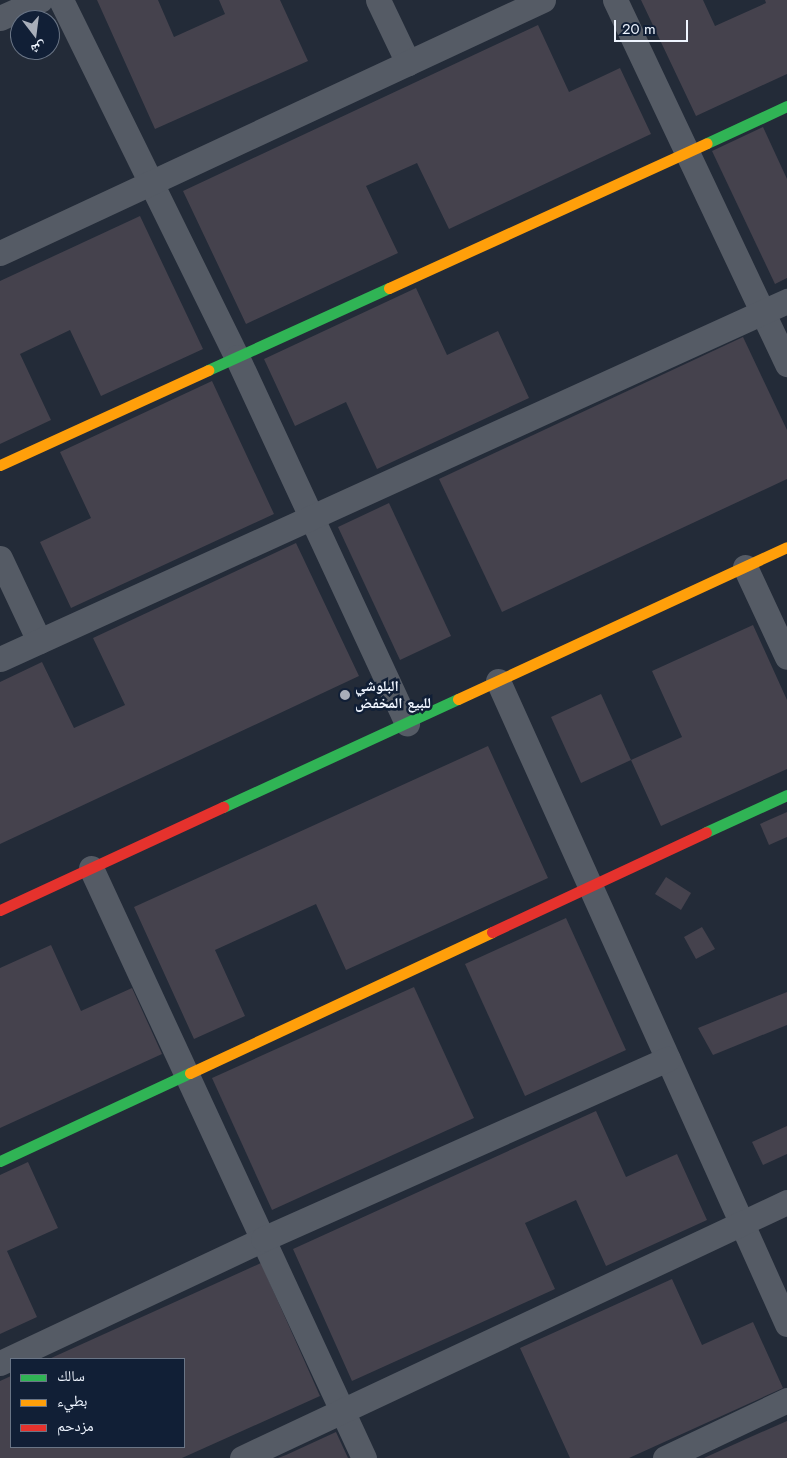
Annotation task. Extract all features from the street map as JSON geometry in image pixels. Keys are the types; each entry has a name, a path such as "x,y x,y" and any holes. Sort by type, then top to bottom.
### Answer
{"street":[{"path":"0,18 40,0"},
{"path":"61,0 153,182 237,357 313,517 407,723"},
{"path":"378,0 408,63"},
{"path":"0,253 543,0"},
{"path":"615,0 787,364"},
{"path":"0,465 787,106"},
{"path":"0,659 787,301"},
{"path":"0,910 787,548"},
{"path":"0,558 39,641"},
{"path":"746,566 787,657"},
{"path":"498,681 787,1324"},
{"path":"0,1161 188,1076 787,795"},
{"path":"91,868 364,1458"},
{"path":"11,1358 263,1239 668,1059"},
{"path":"242,1458 343,1413 787,1202"},
{"path":"665,1458 787,1400"}],"building":[{"path":"97,0 158,0 174,37 225,14 219,0 280,0 308,61 155,129"},
{"path":"641,0 703,0 715,26 766,3 765,0 787,0 787,74 696,116"},
{"path":"538,25 569,92 620,68 651,134 449,229 417,163 366,186 398,253 246,324 183,191"},
{"path":"763,127 787,179 787,278 775,284 712,151"},
{"path":"140,216 203,349 101,396 70,330 20,354 51,420 0,444 0,281"},
{"path":"416,288 447,355 498,331 529,398 377,469 346,402 295,426 264,359"},
{"path":"743,337 787,430 787,479 502,612 439,479"},
{"path":"212,381 274,514 71,608 40,542 91,518 60,452"},
{"path":"389,503 451,636 400,660 338,527"},
{"path":"296,543 359,676 0,844 0,682 42,662 74,728 125,705 93,638"},
{"path":"753,625 787,700 787,769 661,826 631,760 682,737 652,671"},
{"path":"601,694 631,760 581,783 551,717"},
{"path":"488,746 548,878 346,970 316,904 215,950 245,1016 194,1039 134,907"},
{"path":"787,812 787,837 769,845 760,824"},
{"path":"666,877 691,893 681,910 655,894"},
{"path":"566,918 626,1050 525,1096 465,964"},
{"path":"702,927 715,949 696,959 684,937"},
{"path":"51,945 81,1011 132,988 162,1054 0,1128 0,968"},
{"path":"414,987 474,1118 272,1210 212,1078"},
{"path":"787,992 787,1025 713,1055 698,1028"},
{"path":"596,1111 626,1177 677,1154 707,1220 606,1266 576,1200 525,1223 555,1289 352,1381 293,1249"},
{"path":"787,1126 787,1154 763,1165 752,1142"},
{"path":"28,1162 58,1228 7,1251 37,1317 0,1334 0,1175"},
{"path":"261,1263 320,1396 182,1458 0,1458 0,1381 10,1376 10,1448 185,1448 185,1358 51,1358"},
{"path":"672,1279 702,1345 753,1322 783,1388 629,1458 570,1458 520,1348"},
{"path":"787,1421 787,1458 704,1458 746,1439"},
{"path":"336,1432 348,1458 278,1458 286,1455"}],"traffic: fast":[{"path":"707,143 787,106"},
{"path":"208,370 389,288"},
{"path":"223,807 458,699"},
{"path":"706,832 787,795"},
{"path":"0,1161 190,1073"}],"traffic: slow":[{"path":"389,288 707,143"},
{"path":"0,465 208,370"},
{"path":"458,699 787,547"},
{"path":"190,1073 492,932"}],"traffic: jam":[{"path":"0,910 223,807"},
{"path":"492,932 706,832"}],"place":[{"name":"البلوشي للبيع المخفض","path":"345,695"}]}
